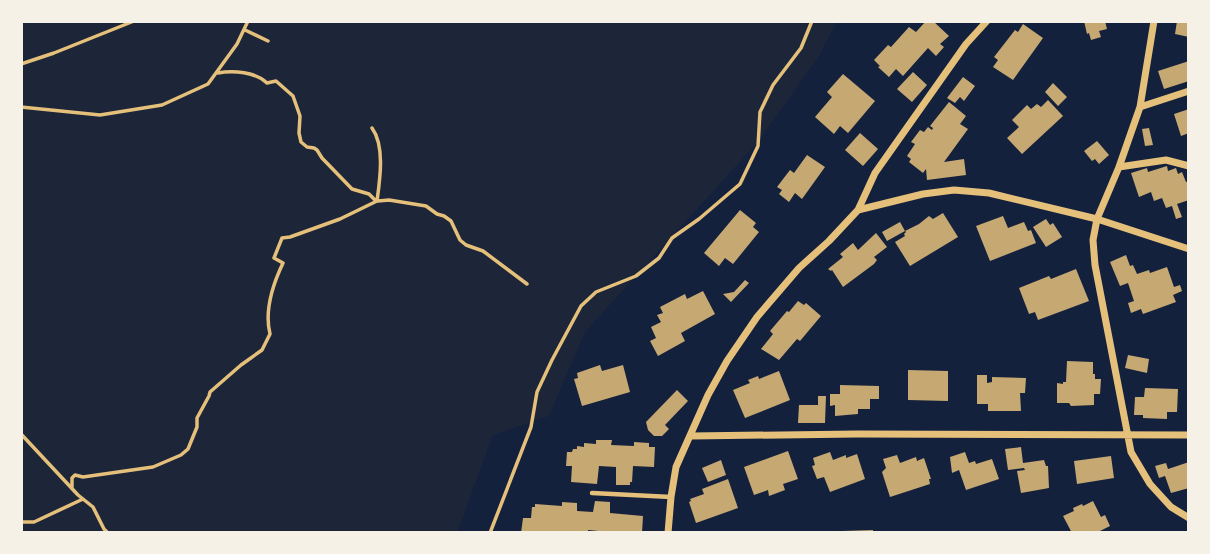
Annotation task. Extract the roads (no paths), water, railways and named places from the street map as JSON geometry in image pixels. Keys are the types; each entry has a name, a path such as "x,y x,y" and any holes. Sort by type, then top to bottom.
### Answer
{"street":[{"path":"668,533 676,467 708,395 727,361 757,317 799,268 829,241 858,209 875,173 966,44 987,21"},
{"path":"1154,21 1140,107 1097,219 1093,240 1095,265 1131,452 1150,484 1171,507 1189,517"},
{"path":"1140,107 1189,91"},
{"path":"1119,167 1166,160 1189,166"},
{"path":"858,209 923,194 954,190 989,192 1097,219 1189,249"},
{"path":"691,436 1189,435"}],"lane":[{"path":"592,493 671,496"}]}
